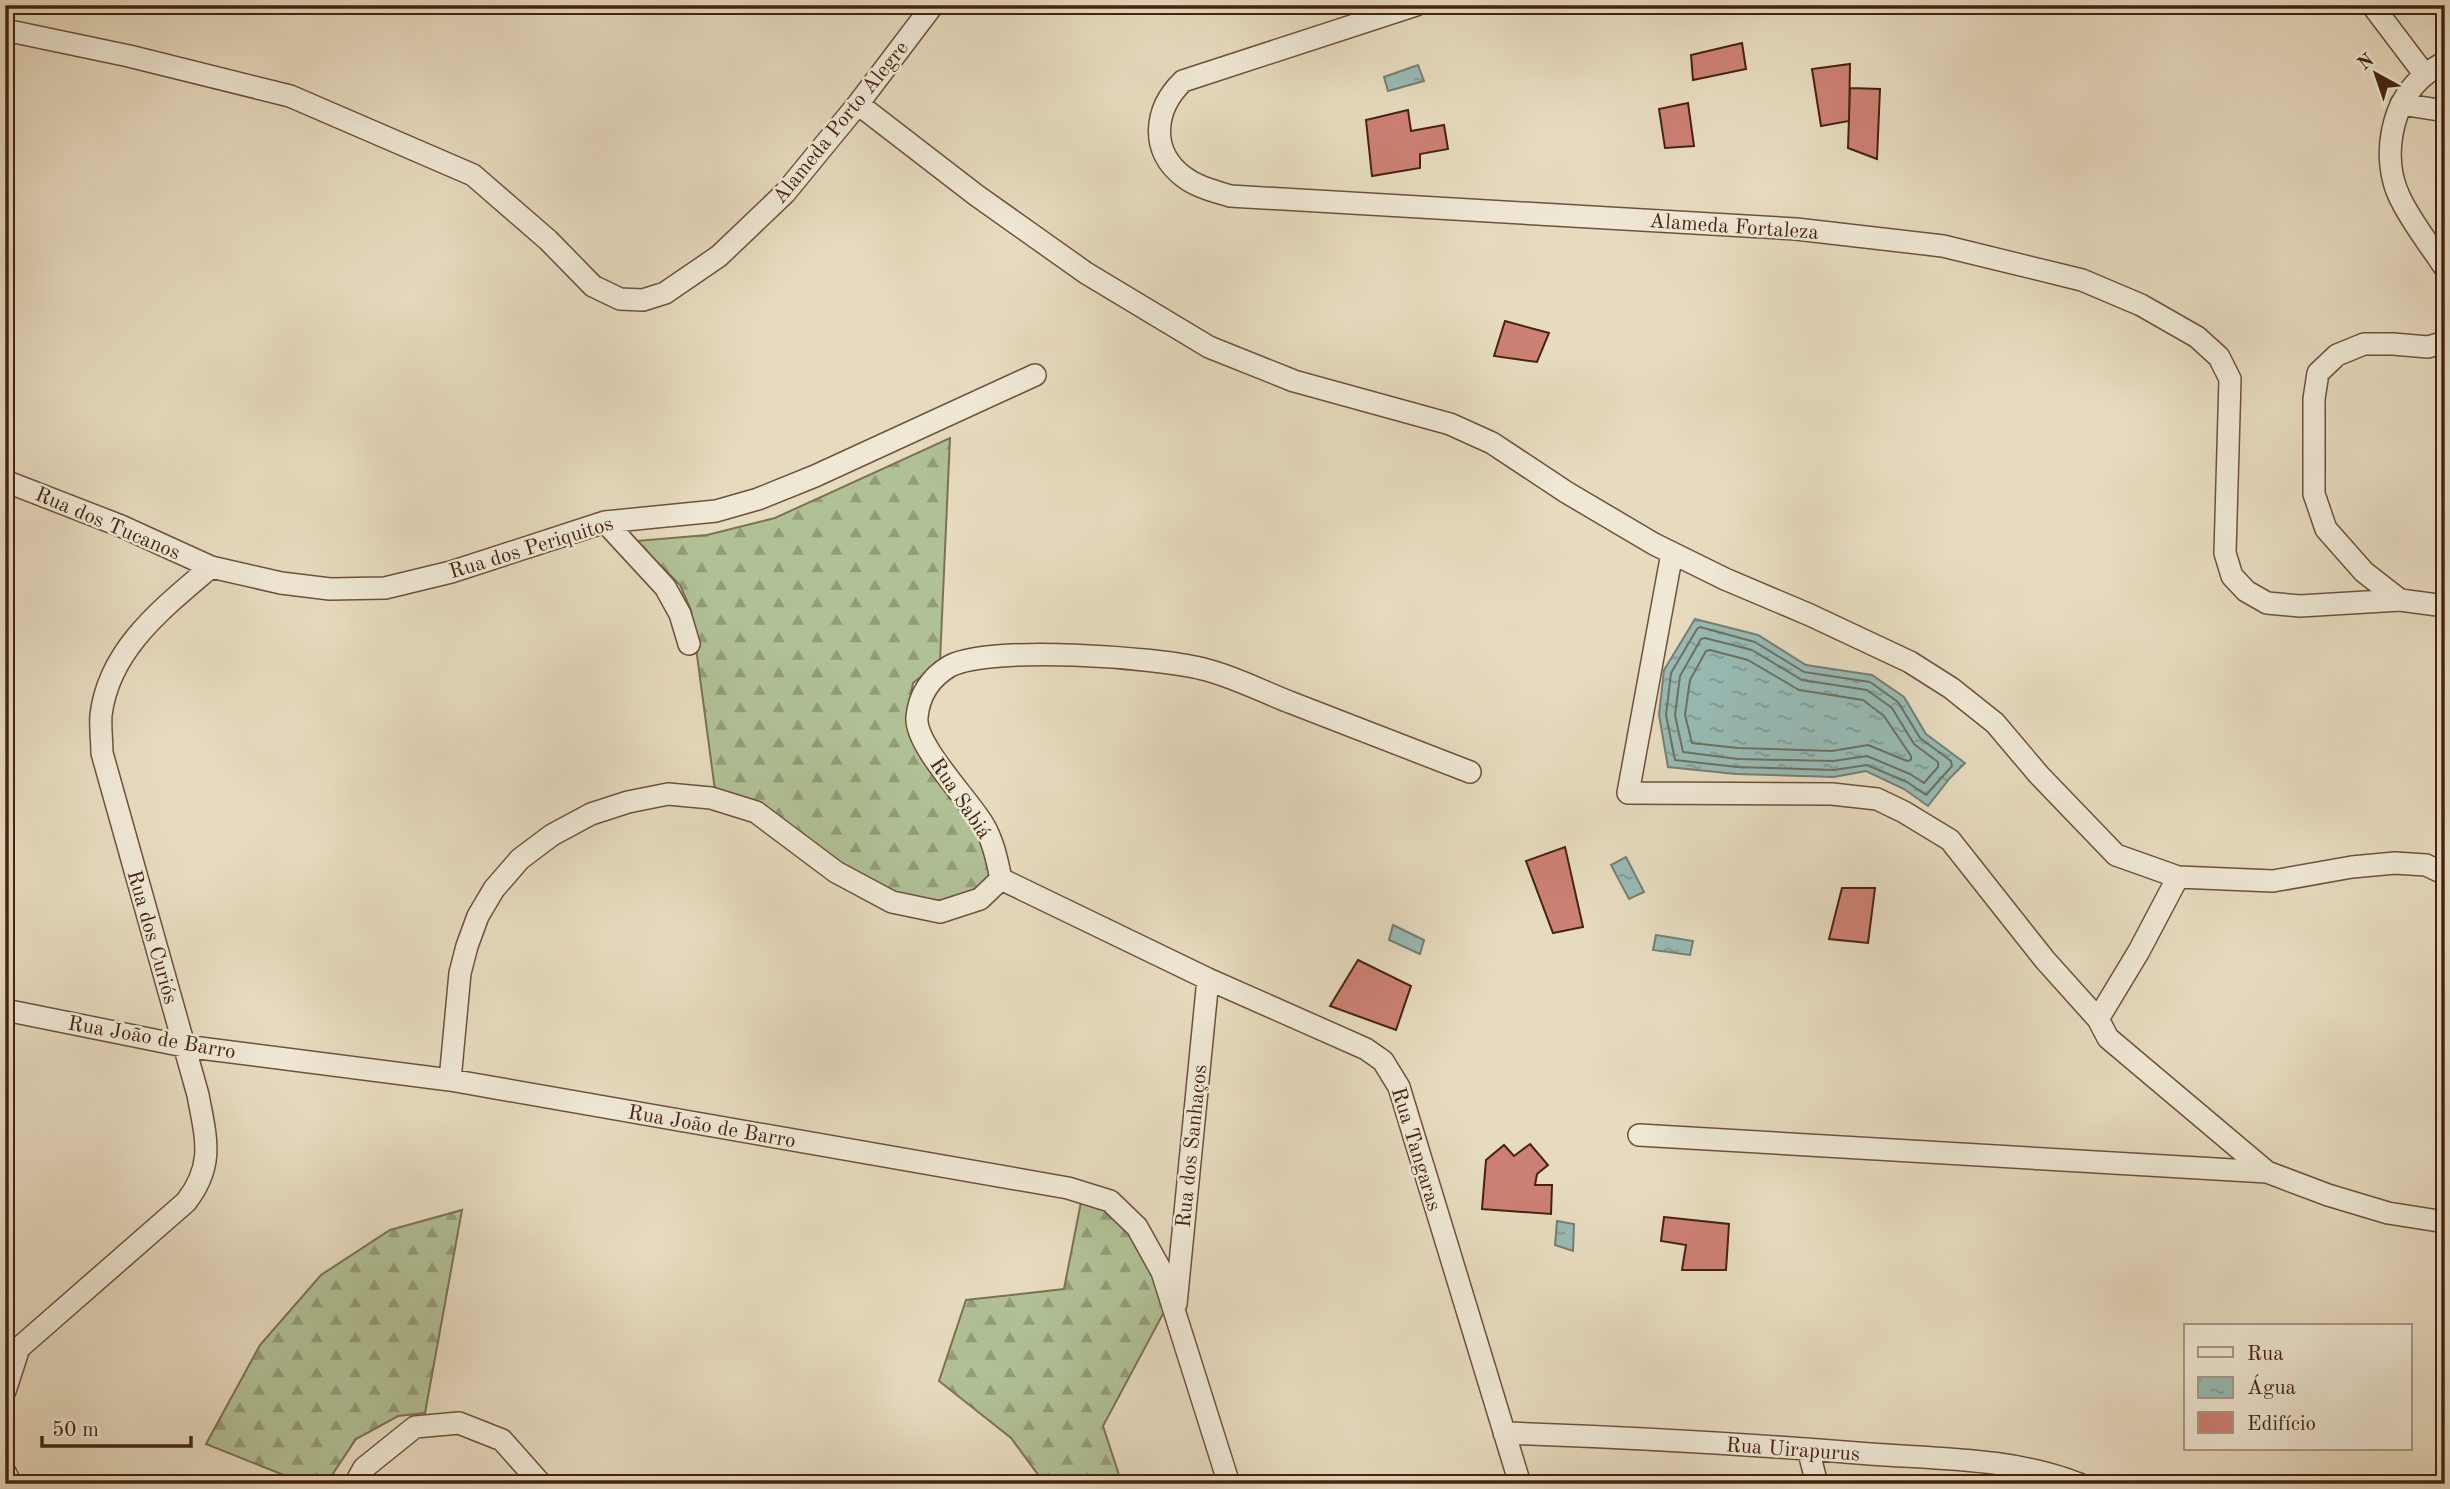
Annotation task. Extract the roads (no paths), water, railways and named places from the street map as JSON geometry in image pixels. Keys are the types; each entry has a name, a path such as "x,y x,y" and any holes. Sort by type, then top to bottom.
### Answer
{"street":[{"name":"Alameda Porto Alegre","path":"5,30 129,56 290,96 473,175 548,240 593,286 620,299 643,300 665,293 719,257 785,193 858,104 933,5"},
{"name":"Alameda Fortaleza","path":"1416,5 1183,81 1172,92 1161,113 1159,132 1163,151 1172,167 1186,179 1206,189 1230,196 1796,229 1943,246 2082,281 2141,305 2197,337 2219,357 2230,379 2225,553 2232,576 2246,591 2267,603 2300,606 2400,600 2445,606"},
{"path":"2372,5 2425,75"},
{"path":"2445,62 2425,75 2402,104 2394,125 2389,160 2399,197 2445,268"},
{"path":"858,104 976,195 1086,273 1209,347 1294,382 1450,424 1492,443 1566,492 1672,553 1910,662 1951,688 1995,723 2039,775 2116,855 2178,877 2273,881 2352,867 2395,863 2426,866 2445,874"},
{"path":"2402,104 2445,111"},
{"path":"2400,600 2364,572 2326,529 2314,494 2314,399 2318,373 2337,355 2364,344 2428,347 2445,342"},
{"name":"Rua dos Periquitos","path":"211,567 330,589 385,588 451,572 605,522 716,511 758,499 815,476 1035,375"},
{"name":"Rua dos Tucanos","path":"5,481 121,526 211,567"},
{"path":"605,522 665,587 680,614 689,644"},
{"path":"1672,553 1628,793 1832,794 1877,799 1950,840 2045,960 2098,1020 2108,1038 2267,1172"},
{"name":"Rua dos Curiós","path":"5,1391 19,1348 186,1202 197,1188 207,1164 198,1095 102,753 101,716 110,677 123,652 148,623 211,567"},
{"name":"Rua Sabiá","path":"1001,879 995,850 984,824 925,744 916,721 919,701 931,680 950,667 972,659 1024,656 1155,660 1205,669 1470,772"},
{"path":"450,1080 460,973 478,915 520,859 552,835 592,814 628,802 668,794 711,798 755,812 836,872 892,902 940,912 980,899 1001,879"},
{"path":"2098,1020 2178,877"},
{"name":"Rua Tangaras","path":"1001,879 1208,979 1366,1049 1383,1061 1399,1087 1520,1484"},
{"name":"Rua dos Sanhaços","path":"1175,1313 1208,979"},
{"name":"Rua João de Barro","path":"5,1010 184,1046 450,1080 1068,1188 1110,1201 1137,1227 1162,1272 1229,1484"},
{"path":"1639,1135 2267,1172 2328,1195 2388,1213 2445,1222"},
{"path":"355,1484 364,1468 415,1427 459,1423 502,1440 541,1484"},
{"name":"Rua Uirapurus","path":"1504,1433 1808,1449 1988,1462 2063,1477 2079,1484"},
{"path":"1808,1449 1817,1484"},
{"path":"5,1472 11,1484"}],"water":[{"path":"1418,65 1424,81 1388,91 1384,77"},
{"path":"1695,619 1758,635 1806,665 1872,675 1904,697 1926,734 1965,763 1928,806 1904,789 1866,771 1834,777 1736,774 1668,767 1659,715 1664,670"},
{"path":"1626,857 1644,892 1629,899 1611,865"},
{"path":"1393,925 1424,940 1420,954 1389,940"},
{"path":"1656,935 1693,941 1690,955 1653,950"},
{"path":"1557,1221 1574,1224 1573,1251 1555,1245"}]}
